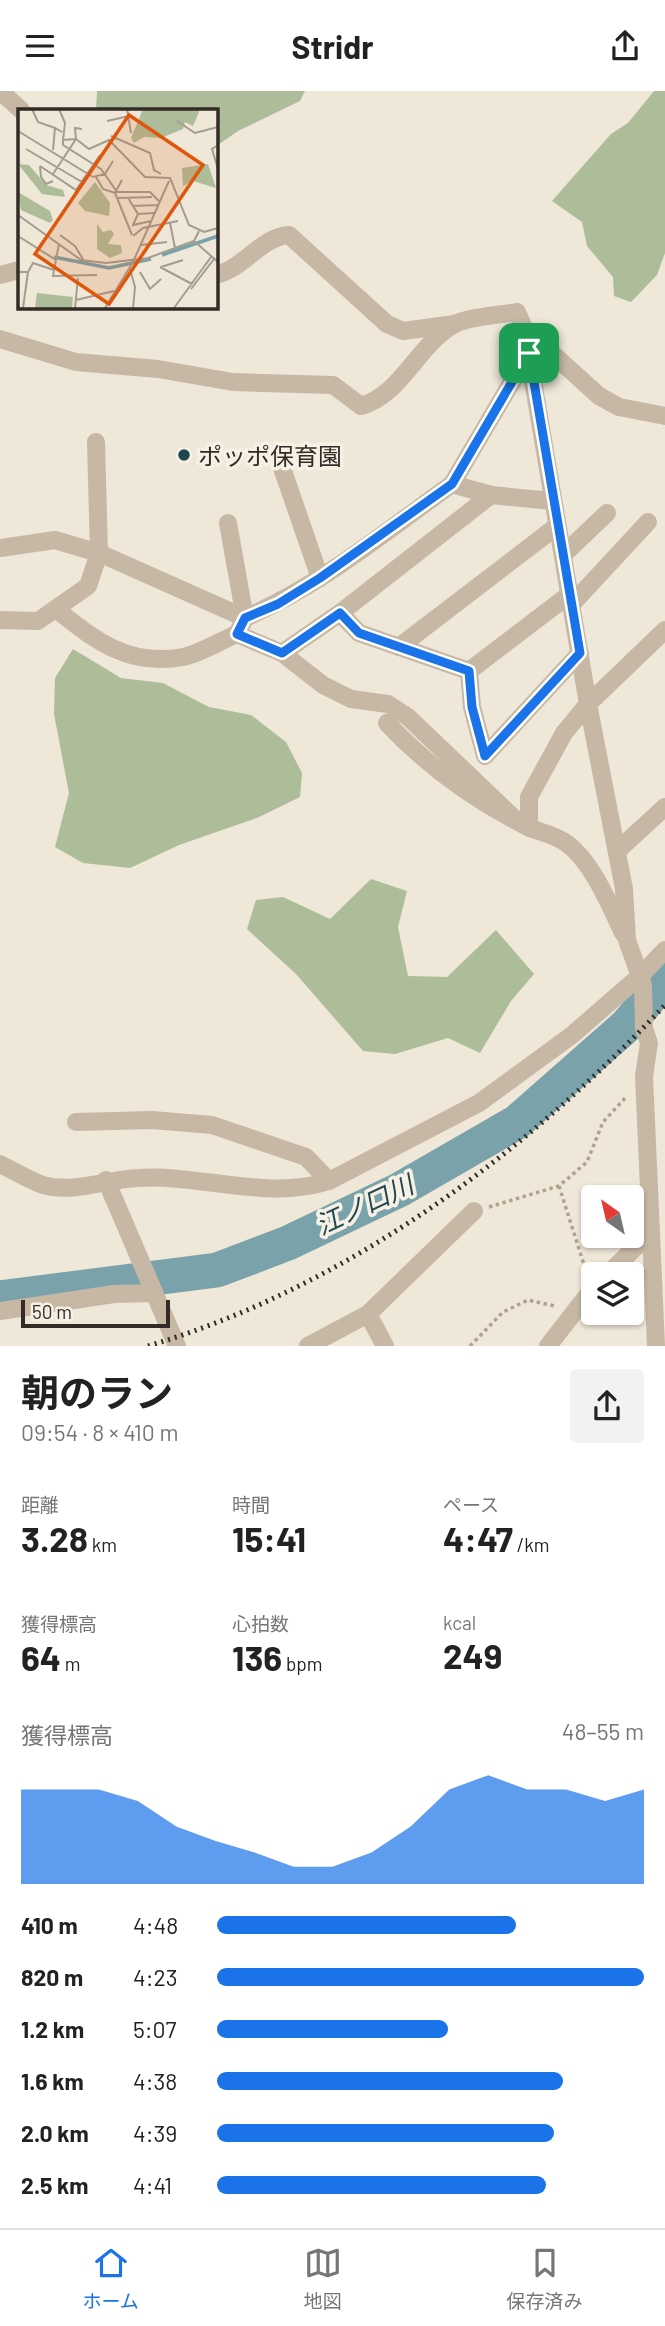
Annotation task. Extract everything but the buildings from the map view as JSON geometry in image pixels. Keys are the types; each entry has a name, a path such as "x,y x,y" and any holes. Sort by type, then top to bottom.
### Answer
{"street":[{"path":"2,96 20,109"},
{"path":"217,274 240,263 279,236 289,236 387,324 403,331 517,312 524,328 529,353 552,501 624,889 627,940"},
{"path":"0,275 18,270"},
{"path":"0,339 76,362 158,369 233,382 333,385 360,406 373,403 393,389 416,357 454,324"},
{"path":"524,328 598,395 619,407 665,416"},
{"path":"57,610 114,651 151,660 184,657 241,626 320,578 452,484 529,353"},
{"path":"0,620 38,621 88,586 99,553 96,442"},
{"path":"281,465 320,578"},
{"path":"452,484 491,495 552,501"},
{"path":"282,653 340,613 491,495"},
{"path":"563,555 607,513"},
{"path":"469,671 570,600 648,522"},
{"path":"228,523 241,626"},
{"path":"399,647 558,526"},
{"path":"0,548 55,540 99,553 241,626 323,685 351,699 388,704 408,717 523,824"},
{"path":"340,613 359,633 469,671"},
{"path":"523,824 529,797 564,733 588,704 665,630"},
{"path":"469,671 472,707 485,756 580,653"},
{"path":"387,723 408,746 459,789 523,824 564,841 590,870 627,940 642,980 644,1016 657,1046 644,1076 656,1346"},
{"path":"617,851 665,807"},
{"path":"0,1164 44,1185 68,1188 142,1177 282,1189 308,1187 329,1181 479,1103 642,980 665,950"},
{"path":"76,1122 152,1120 212,1125 306,1157 329,1181"},
{"path":"106,1181 177,1346"},
{"path":"308,1346 368,1314 474,1212"},
{"path":"620,1262 649,1234"},
{"path":"0,1311 153,1290"},
{"path":"548,1346 581,1305"},
{"path":"368,1314 385,1346"}],"path":[{"path":"474,1212 559,1186 587,1162 603,1122 644,1076"},
{"path":"559,1186 584,1262"},
{"path":"470,1346 503,1312 528,1300 576,1311"}],"green space":[{"path":"97,91 305,91 300,101 238,131 217,146 217,109 96,109"},
{"path":"654,91 665,91 665,253 657,275 631,302 614,296 613,277 587,246 582,222 552,201 611,134 628,123"},
{"path":"73,649 121,678 163,683 209,707 251,715 286,742 302,773 300,797 257,818 179,845 130,868 83,863 55,847 69,793 54,714 55,678"},
{"path":"371,879 407,891 398,927 408,976 447,977 496,930 534,974 511,1001 480,1053 448,1038 395,1054 363,1051 296,974 247,929 256,900 283,897 330,919"}],"waterway":[{"name":"江ノ口川","path":"0,1298 217,1270 288,1243 399,1190 517,1122 626,1026 665,980"}],"railway":[{"path":"148,1346 222,1321 293,1289 362,1252 428,1210 492,1163 553,1113 665,1005"}],"place":[{"name":"ポッポ保育園","path":"184,455"}],"route":[{"path":"529,353 552,501 580,653 485,756 472,707 469,671 359,633 340,613 282,653 237,634 245,618 278,604 320,578 452,484 466,465 529,353"}]}
